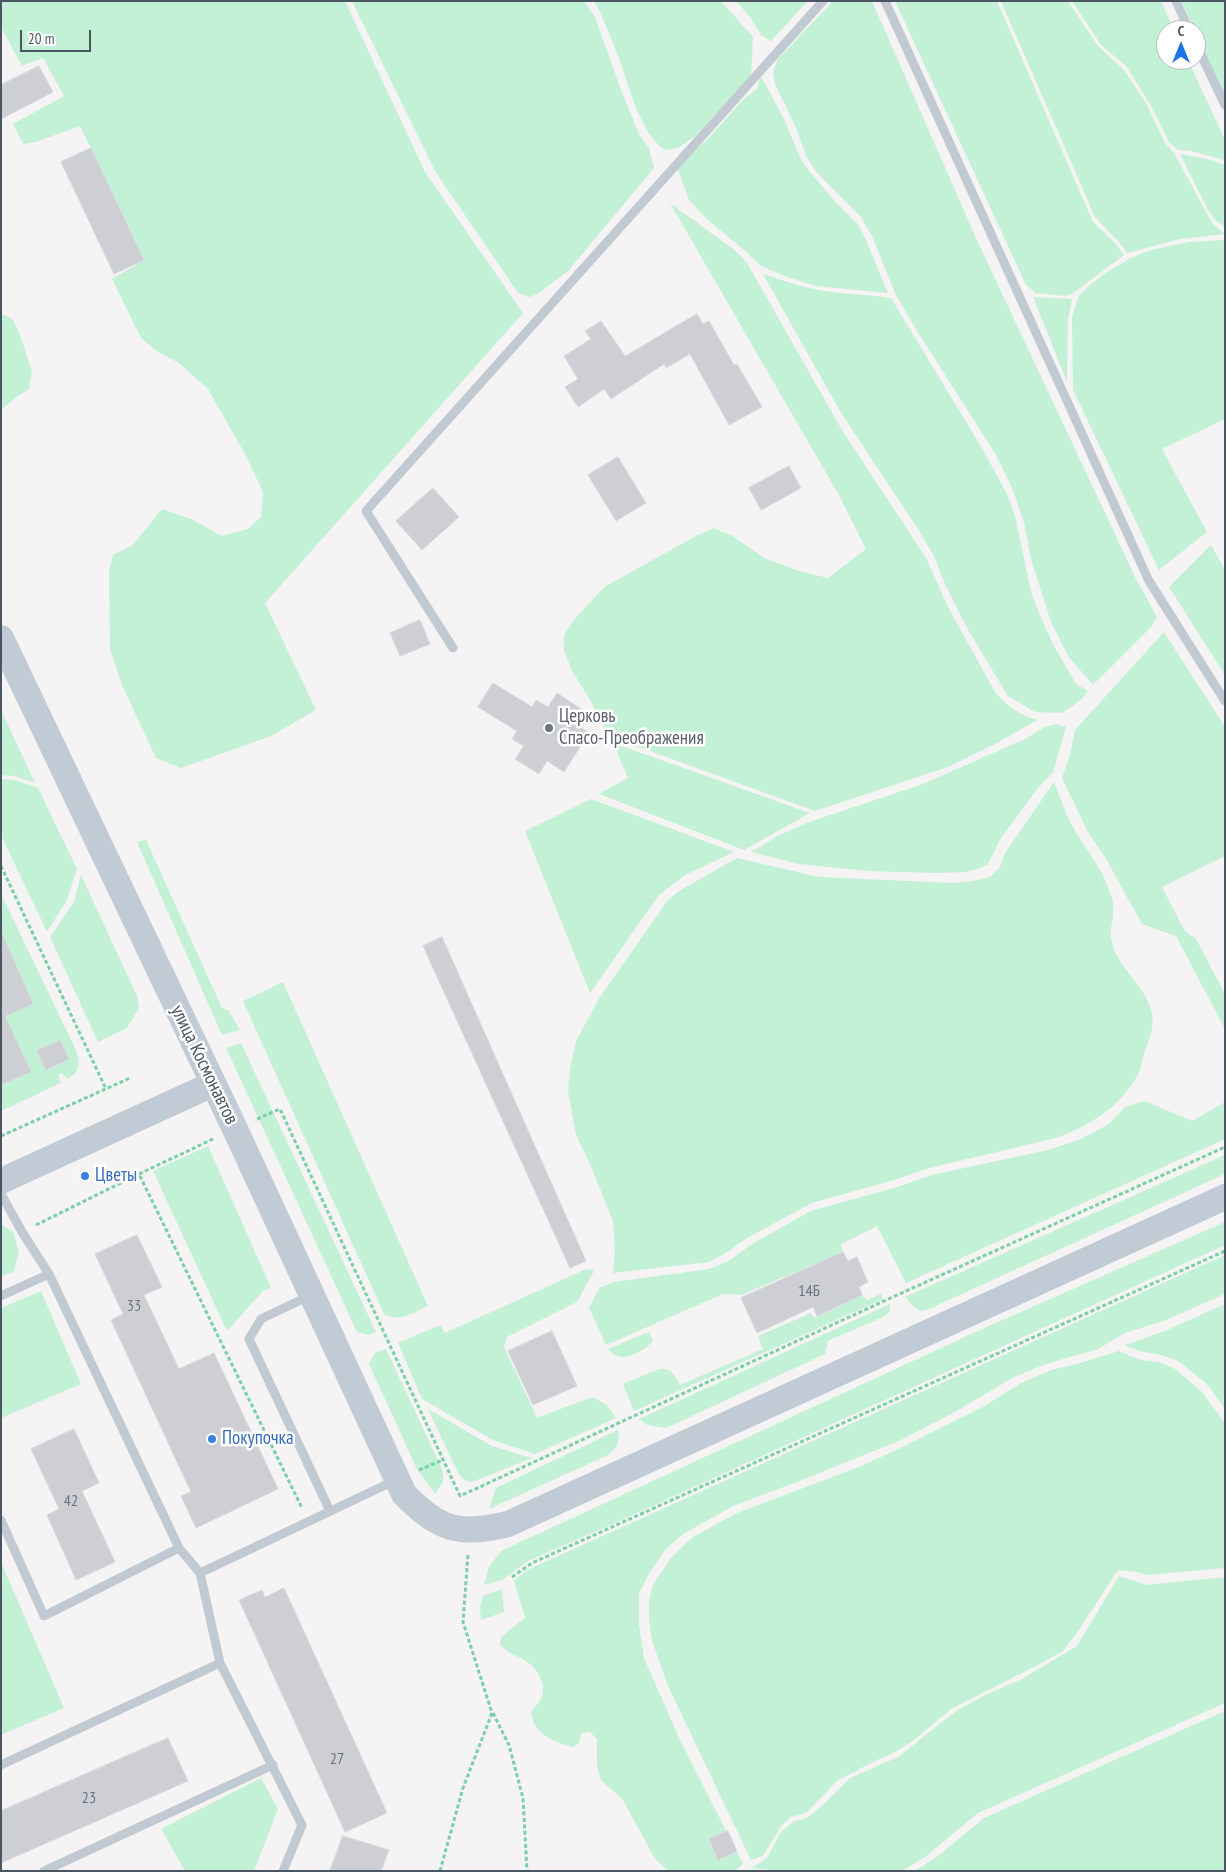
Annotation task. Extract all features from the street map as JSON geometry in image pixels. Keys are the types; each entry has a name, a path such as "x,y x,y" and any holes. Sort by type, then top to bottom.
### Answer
{"main road":[{"name":"улица Космонавтов","path":"1,638 235,1129 401,1487"},
{"path":"1,1181 212,1084"},
{"path":"401,1487 420,1510 436,1521 453,1527 470,1531 508,1524 1225,1197"}],"lane":[{"path":"454,648 366,511 823,1"},
{"path":"885,1 1149,581 1225,701"},
{"path":"1176,1 1185,20"},
{"path":"1206,65 1225,106"},
{"path":"1,1194 22,1232 49,1274 180,1548 200,1573 220,1663 302,1824 282,1871"},
{"path":"1,1296 49,1274"},
{"path":"312,1295 261,1319 248,1339 330,1512"},
{"path":"200,1573 330,1512 401,1487"},
{"path":"1,1520 44,1616 180,1548"},
{"path":"1,1765 220,1663"},
{"path":"44,1871 273,1764"}],"path":[{"path":"1,866 106,1089"},
{"path":"1,1136 130,1078"},
{"path":"22,1232 139,1174 280,1109 460,1496 841,1321 1225,1148"},
{"path":"139,1174 308,1522"},
{"path":"512,1577 532,1563 1225,1251"},
{"path":"470,1531 463,1622 492,1712 509,1745 522,1798 528,1871"},
{"path":"440,1871 463,1788 492,1712"}],"green space":[{"path":"1,1 345,1 425,172 523,313 265,603 316,710 271,736 181,768 156,758 122,685 110,649 109,571 113,555 133,545 162,509 191,519 222,536 248,529 261,517 263,492 246,456 208,389 179,363 158,352 141,338 112,279 144,260 80,126 36,142 23,144 13,124 64,96 43,58 22,66 1,27"},
{"path":"352,1 584,1 595,17 639,134 649,148 654,168 568,271 539,293 530,297 518,293 435,171"},
{"path":"594,1 721,1 753,37 751,76 695,136 678,148 665,150 656,142 642,121 619,58"},
{"path":"736,1 808,1 771,41 761,35 750,17"},
{"path":"833,1 872,1 976,238 1136,579 1157,617 1152,626 1093,685 1068,656 1051,622 1031,559 1024,522 1012,488 996,455 895,293 872,236 861,217 817,173 806,156 797,130 775,84 773,72 778,59"},
{"path":"895,1 997,1 1093,222 1114,242 1124,255 1072,294 1064,296 1036,293 1026,285"},
{"path":"1001,1 1068,1 1098,46 1124,70 1147,105 1165,143 1174,153 1212,223 1225,234 1180,239 1127,253 1095,217"},
{"path":"1072,1 1161,1 1170,20 1156,20 1156,70 1193,70 1225,140 1225,160 1191,151 1178,150 1169,142 1150,104 1126,66 1101,45"},
{"path":"1182,1 1225,1 1225,98 1206,56 1206,20 1190,20"},
{"path":"761,76 784,119 806,167 858,225 888,293 816,286 761,266 707,219 689,200 678,169 689,154 706,141 744,99 757,89"},
{"path":"1180,154 1207,159 1225,165 1225,227 1215,220 1207,208"},
{"path":"670,203 737,252 747,263 842,430 926,558 948,607 995,692 1014,709 1037,720 997,743 948,767 815,811 617,739 607,732 572,671 564,650 564,635 573,621 604,587 714,528 734,537 764,558 799,571 828,578 866,549 840,497"},
{"path":"1225,240 1225,419 1162,449 1207,532 1159,570 1073,390 1072,318 1078,297 1107,272 1131,258 1151,250 1189,242"},
{"path":"763,274 813,289 891,298 983,450 1008,496 1016,520 1031,592 1054,646 1076,684 1088,691 1082,699 1062,713 1035,712 1008,696 967,628 945,584 934,556 840,411"},
{"path":"1033,297 1072,299 1068,320 1067,382"},
{"path":"1,315 5,315 13,320 32,371 29,389 1,410"},
{"path":"1211,545 1225,570 1225,675 1169,587"},
{"path":"1164,632 1225,727 1225,856 1162,887 1184,930 1196,939 1225,994 1225,1029 1176,936 1142,924 1105,857 1089,834 1062,778 1070,755 1075,730"},
{"path":"1,710 35,783 14,776 1,775"},
{"path":"1057,724 1066,727 1053,772 1038,788 1001,838 988,864 978,869 966,872 935,873 868,871 799,864 751,852 776,837 806,823 923,784 1025,739 1047,726"},
{"path":"613,743 810,813 744,850 599,794 628,778"},
{"path":"1,779 15,780 38,788 77,869 67,900 47,932 1,835"},
{"path":"1054,782 1070,822 1099,868 1113,901 1111,938 1115,951 1141,989 1151,1010 1152,1026 1141,1068 1123,1096 1092,1121 1056,1138 929,1168 812,1203 747,1238 709,1262 613,1273 615,1249 613,1221 576,1135 568,1091 570,1069 576,1041 600,997 668,900 679,891 737,858 819,877 953,883 990,877 1000,867 1005,853"},
{"path":"591,799 734,852 685,875 659,895 590,993 525,831"},
{"path":"146,840 222,1008 229,1011 240,1030 222,1035 137,842"},
{"path":"81,875 137,996 139,1008 127,1028 98,1042 50,937 74,902"},
{"path":"1,894 76,1050 79,1063 77,1071 72,1077 67,1079 62,1073 58,1075 61,1083 1,1111"},
{"path":"283,982 428,1306 406,1316 395,1318 384,1314 243,1001"},
{"path":"241,1043 376,1332 369,1335 357,1332 226,1048"},
{"path":"1145,1101 1192,1121 1225,1102 1225,1139 906,1283 877,1226 841,1244 843,1252 741,1295 723,1294 606,1345 589,1308 599,1288 614,1282 709,1269 730,1260 752,1244 811,1211 897,1187 932,1175 1048,1150 1081,1139 1109,1124 1125,1107"},
{"path":"208,1146 271,1288 263,1291 227,1331 153,1171"},
{"path":"1225,1155 1225,1174 929,1309 921,1311 915,1308 905,1297"},
{"path":"1225,1222 1225,1245 528,1561 502,1580 484,1585 489,1567 501,1551 980,1330"},
{"path":"1,1224 13,1232 19,1252 14,1271 1,1277"},
{"path":"1225,1255 1225,1294 1166,1320 1125,1333 1098,1349 1046,1364 1012,1378 953,1413 901,1440 733,1506 683,1534 666,1549 650,1572 639,1593 639,1625 644,1658 680,1740 743,1864 734,1871 668,1871 655,1859 623,1800 601,1780 597,1766 597,1739 590,1732 581,1733 579,1743 573,1747 551,1739 537,1728 531,1711 541,1699 543,1684 530,1664 500,1645 501,1637 525,1618 514,1581 527,1570"},
{"path":"595,1269 577,1302 507,1337 504,1347 537,1418 592,1397 607,1405 616,1418 535,1454 493,1440 422,1399 398,1343 440,1325 445,1333 584,1270"},
{"path":"41,1291 81,1384 1,1418 1,1308"},
{"path":"881,1294 883,1299 634,1411 623,1384 659,1369 667,1369 672,1372 680,1385 763,1349 758,1336 811,1313 814,1318 862,1295 867,1300"},
{"path":"890,1304 890,1312 883,1317 828,1341 825,1354 666,1428 647,1425 639,1419"},
{"path":"1225,1304 1225,1409 1207,1384 1178,1361 1161,1355 1139,1351 1125,1345 1165,1331"},
{"path":"649,1332 653,1341 632,1355 618,1356 608,1349"},
{"path":"386,1349 443,1471 443,1482 435,1494 417,1469 369,1364 375,1353"},
{"path":"1119,1351 1140,1360 1159,1362 1175,1369 1201,1391 1225,1423 1225,1568 1147,1575 1118,1570 1063,1651 951,1709 914,1740 895,1752 838,1780 806,1813 791,1817 782,1825 763,1856 751,1860 668,1686 652,1641 649,1600 653,1585 671,1558 693,1537 737,1513 859,1467 892,1452 983,1407 1021,1383 1051,1370"},
{"path":"428,1409 492,1446 532,1458 472,1482 464,1480 458,1473"},
{"path":"618,1430 619,1438 617,1444 608,1455 489,1509 496,1488"},
{"path":"1,1562 64,1708 1,1735"},
{"path":"1119,1576 1146,1585 1225,1577 1225,1703 978,1813 925,1857 902,1871 777,1871 752,1868 767,1858 781,1832 794,1821 805,1819 823,1805 850,1778 898,1757 956,1711 987,1694 1022,1679 1077,1646"},
{"path":"502,1589 504,1612 481,1620 480,1607 483,1596"},
{"path":"1225,1711 1225,1871 915,1871 938,1856 984,1818"},
{"path":"261,1778 278,1809 254,1871 185,1871 161,1829"}],"building":[{"path":"39,66 53,92 1,119 1,85"},
{"path":"91,148 144,260 114,274 61,162"},
{"path":"697,314 703,324 709,321 734,365 737,364 762,407 729,425 690,354 666,368 664,364 611,399 604,389 578,407 565,387 578,379 564,356 591,339 585,331 601,321 625,356"},
{"path":"618,457 646,503 616,521 588,475"},
{"path":"789,466 801,488 761,510 749,488"},
{"path":"433,488 459,517 422,550 396,521"},
{"path":"420,620 430,644 400,656 390,633"},
{"path":"493,683 532,707 536,700 548,707 557,693 581,709 572,722 589,733 564,772 547,761 539,774 515,759 524,746 512,739 517,731 478,707"},
{"path":"1,931 33,1004 5,1016 31,1072 1,1085"},
{"path":"442,937 586,1261 570,1268 423,946"},
{"path":"60,1040 69,1059 46,1070 37,1051"},
{"path":"137,1235 162,1287 144,1295 179,1369 214,1353 278,1489 196,1528 181,1496 191,1492 111,1320 123,1314 95,1254"},
{"path":"843,1252 848,1261 857,1257 868,1282 859,1287 862,1295 817,1316 813,1307 757,1333 741,1298"},
{"path":"552,1331 577,1386 533,1405 508,1351"},
{"path":"74,1429 99,1483 82,1491 115,1562 76,1580 47,1515 59,1509 31,1449"},
{"path":"284,1588 387,1813 345,1832 239,1600 262,1590 265,1597"},
{"path":"168,1738 188,1781 1,1863 1,1811"},
{"path":"728,1831 737,1851 718,1860 709,1839"},
{"path":"343,1836 389,1850 381,1871 330,1871"}],"place":[{"name":"Церковь Спасо-Преображения","path":"549,728"},
{"name":"Цветы","path":"85,1176"},
{"name":"Покупочка","path":"212,1439"}]}
